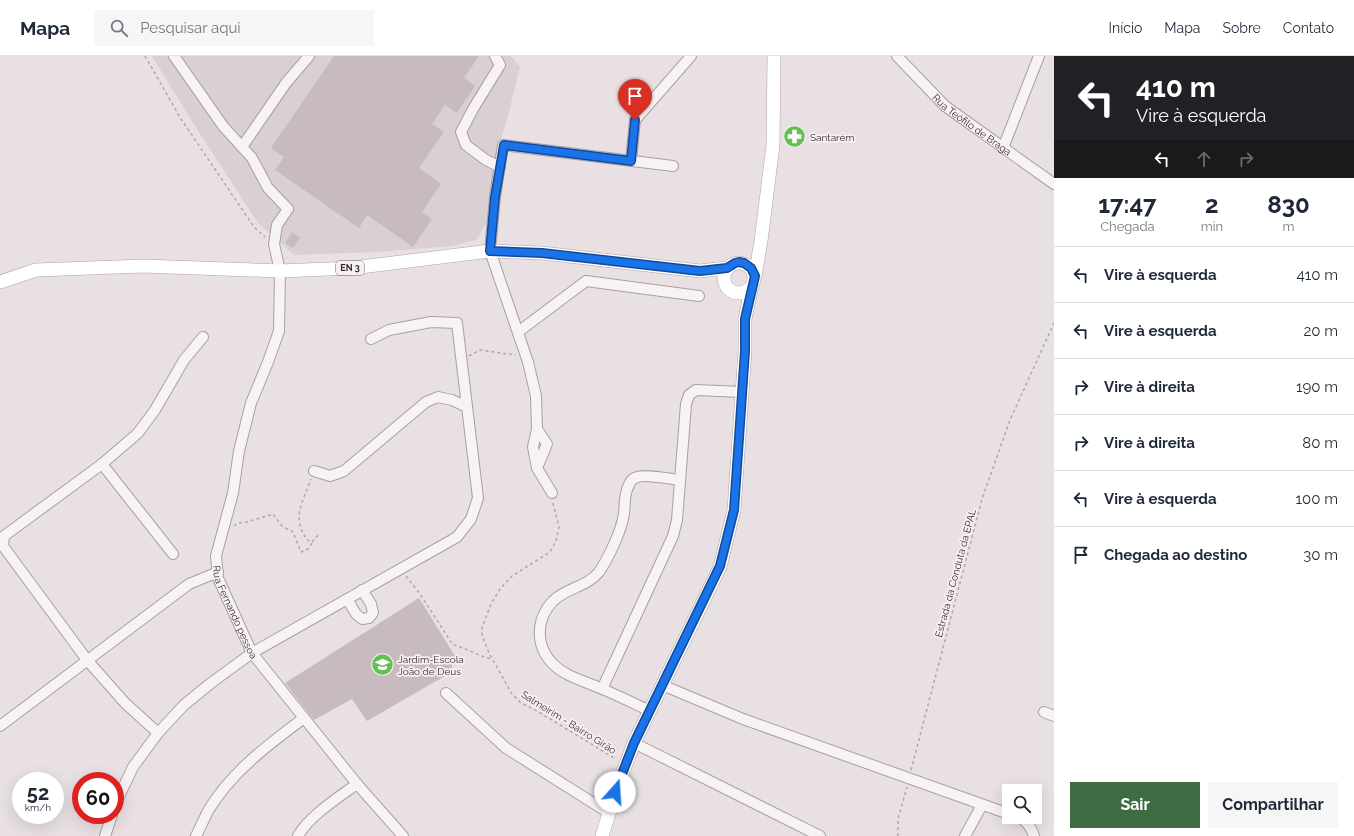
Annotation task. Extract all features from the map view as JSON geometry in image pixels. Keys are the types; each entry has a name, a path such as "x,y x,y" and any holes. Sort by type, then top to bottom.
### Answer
{"main road":[{"path":"602,836 625,765 634,743 720,566 734,510 745,351 745,319 761,241 774,144 774,56"},
{"name":"EN 3","path":"0,282 36,270 143,266 280,271 352,268 490,251 542,253 700,271 727,268 739,262 761,241"},
{"path":"730,289 745,292 753,281 751,268 744,263 739,262"},
{"path":"727,268 724,276 745,319"},
{"name":"EN 3","path":"700,271 730,289"}],"street":[{"path":"174,56 223,126 242,147 286,83 309,56"},
{"path":"495,56 500,65 461,132 466,145 486,160 500,167"},
{"path":"631,161 635,120 691,56"},
{"name":"Rua Teófilo de Braga","path":"897,56 945,106 1054,184"},
{"path":"1003,148 1039,56"},
{"path":"552,493 537,468 533,447 537,429 536,396 526,354 490,251 495,197 504,145 673,166"},
{"name":"Rua Fernando pessoa","path":"242,147 252,158 268,188 288,209 276,225 274,244 280,271 279,331 251,403 239,451 233,493 216,556 218,578 252,653 357,784 403,836"},
{"path":"518,332 586,282 699,296"},
{"path":"124,786 133,768 158,732 184,705 210,682 252,653 457,537 471,520 478,498 457,323 431,322 389,330 371,339"},
{"path":"158,732 125,703 87,660 3,546 4,536 102,464 138,433 155,410 184,360 203,336"},
{"path":"602,689 673,536 677,520 686,404 690,395 696,390 742,392"},
{"path":"314,471 330,476 344,471 426,402 438,397 452,400 468,407"},
{"path":"102,464 173,554"},
{"path":"650,710 567,674 552,663 544,651 539,639 540,622 554,600 583,585 598,573 619,530 624,515 627,488 632,479 639,476 680,480"},
{"path":"0,726 188,584 218,572"},
{"path":"347,599 356,614 362,619 369,618 373,613 371,604 362,590"},
{"path":"662,685 743,719 1002,812"},
{"path":"446,693 506,748 609,813"},
{"path":"1044,712 1054,716"},
{"path":"196,836 208,811 229,782 258,753 304,718"},
{"path":"634,743 820,836"},
{"path":"298,836 301,831 325,807 357,784"},
{"path":"965,836 982,805"},
{"path":"105,836 109,824"},
{"path":"1028,824 1034,836"}],"path":[{"path":"145,56 185,125 254,227 269,241"},
{"name":"Estrada da Conduta da EPAL","path":"898,836 898,819 982,499 1010,420 1054,323"},
{"path":"462,360 480,350 514,355 526,354"},
{"path":"312,543 307,540 300,525 298,516 314,471"},
{"name":"Salmeirim - Bairro Girão","path":"552,493 554,512 559,527 556,541 550,552 512,576 500,589 491,604 482,628 482,635 512,694 522,703 625,765"},
{"path":"222,533 238,523 247,522 273,514 282,526 292,532 301,552 308,549 320,533"},
{"path":"400,568 420,594 453,645 463,647 479,655 493,659"}],"shaded area":[{"path":"152,56 511,56 520,67 496,156 487,222 476,240 452,246 377,252 294,255 258,223 193,123"}],"building":[{"path":"334,56 479,56 464,78 475,86 457,113 445,105 432,124 444,132 419,168 441,184 422,212 432,219 413,247 367,215 359,228 275,170 284,157 271,148"},
{"path":"292,232 300,238 293,248 285,243"},
{"name":"Jardim-Escola João de Deus","path":"419,598 455,656 450,673 367,721 352,699 314,720 285,683"}],"place":[{"name":"Santarém","path":"794,137"},
{"name":"Jardim-Escola João de Deus","path":"383,665"}],"route":[{"path":"615,792 634,743 720,566 734,510 745,351 745,319 755,276 754,272 748,265 739,262 727,268 700,271 542,253 490,251 495,197 504,145 631,161 635,120"}]}
